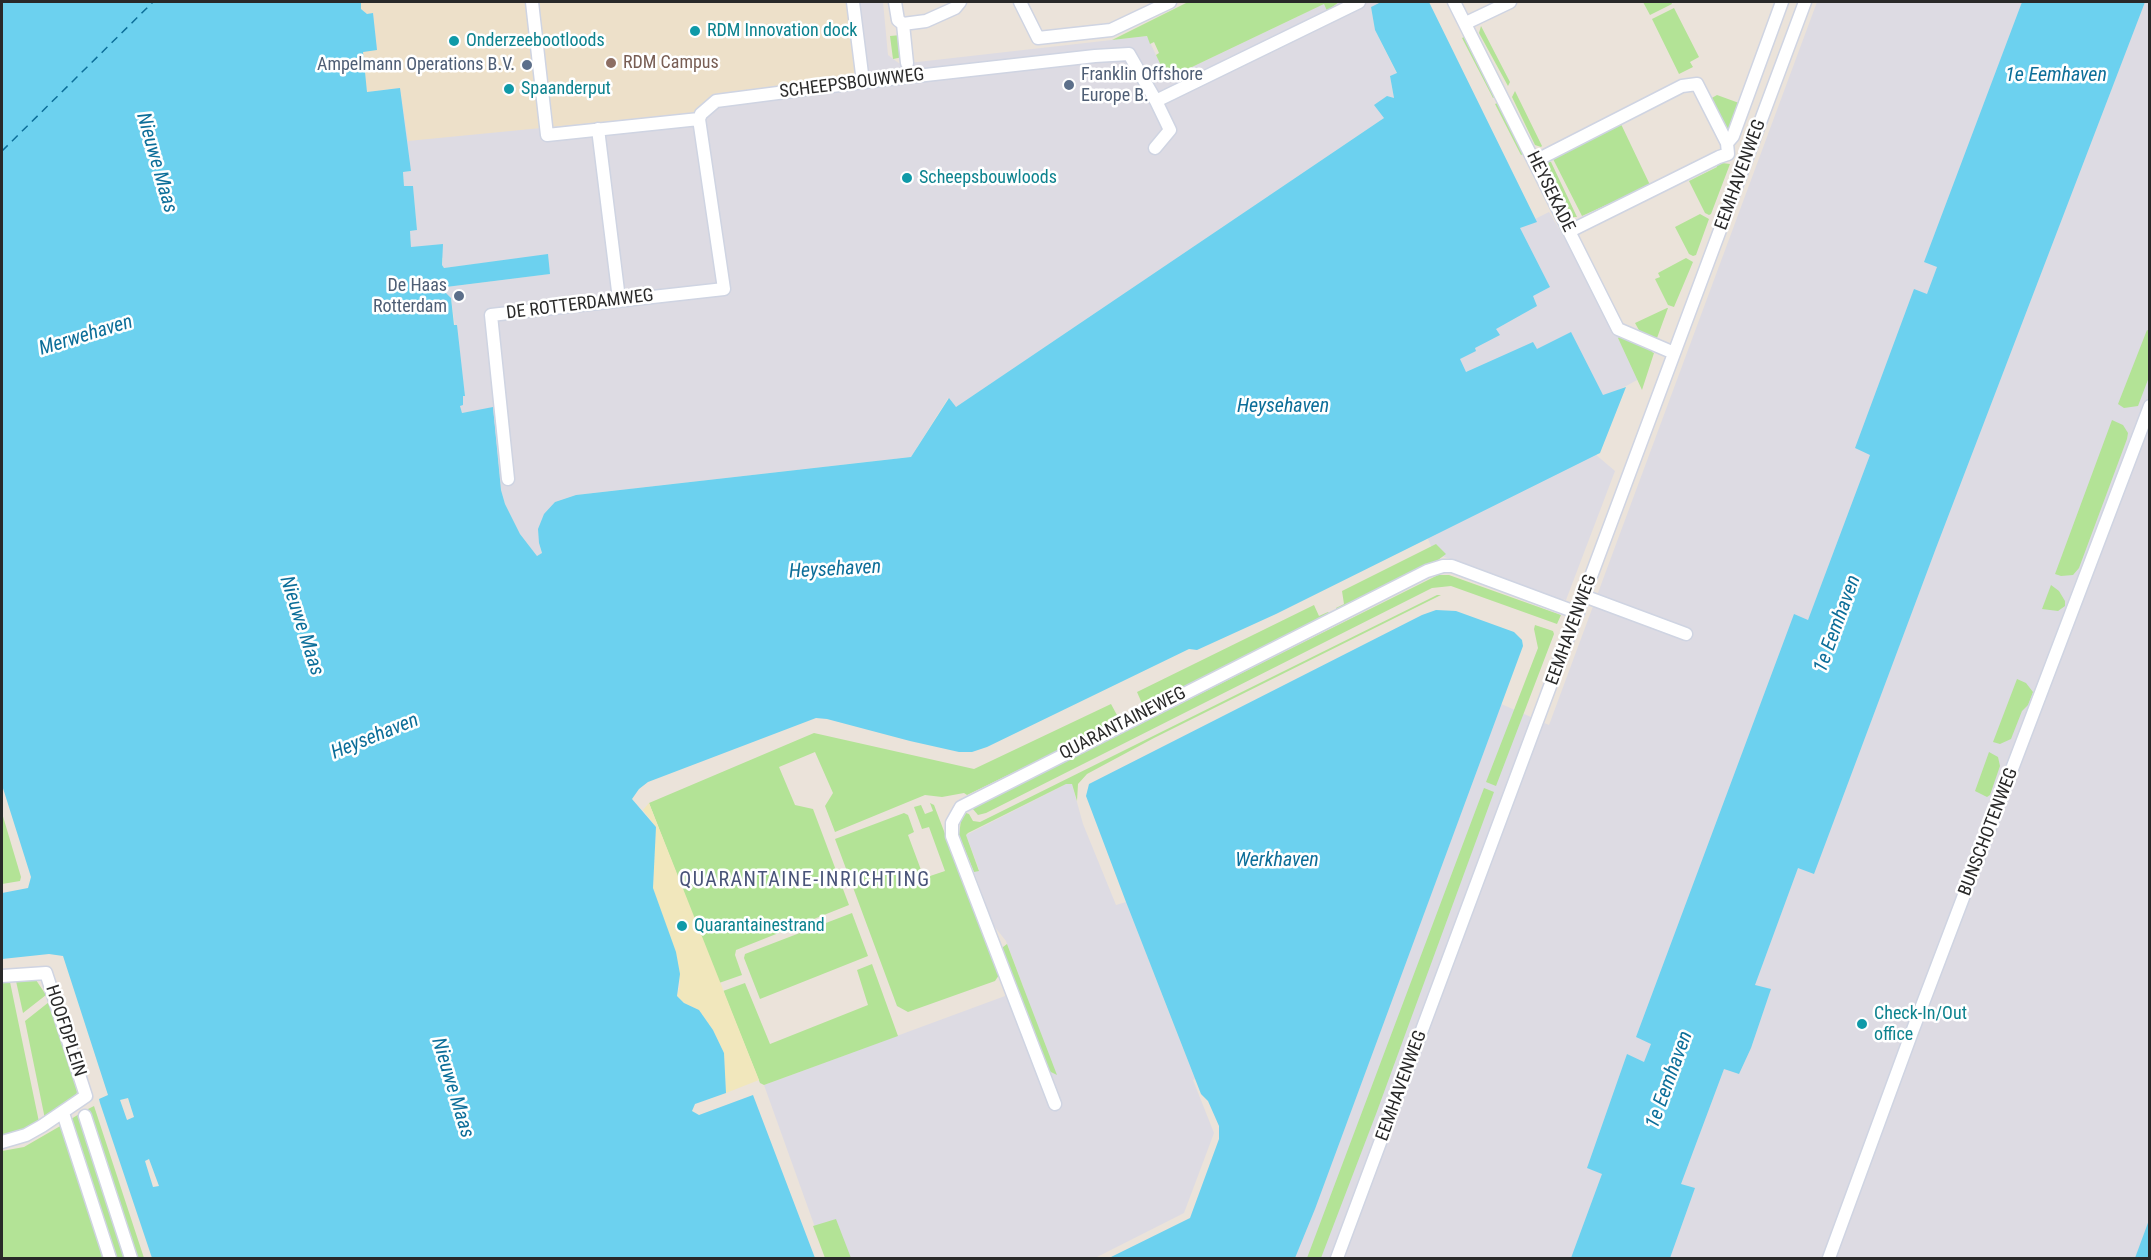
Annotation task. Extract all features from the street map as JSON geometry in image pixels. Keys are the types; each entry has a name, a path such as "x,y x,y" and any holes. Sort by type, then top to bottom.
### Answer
{"street":[{"path":"532,2 547,135 699,119"},
{"path":"853,2 863,82"},
{"path":"896,2 898,20 903,24 907,63"},
{"path":"903,24 926,21 955,8 960,2"},
{"path":"1020,2 1038,38 1111,30 1170,2"},
{"path":"1156,101 1359,2"},
{"name":"HEYSEKADE","path":"1455,2 1618,329 1674,353"},
{"path":"1466,23 1510,2"},
{"path":"1570,231 1719,157 1728,149 1782,2"},
{"name":"EEMHAVENWEG","path":"1337,1258 1805,2"},
{"name":"SCHEEPSBOUWWEG","path":"699,119 701,114 716,101 863,82 1083,57 1129,54 1170,130 1155,148"},
{"path":"1535,160 1682,86 1697,84 1728,149 1746,161"},
{"name":"DE ROTTERDAMWEG","path":"508,479 491,315 724,289 699,119"},
{"path":"598,129 619,299"},
{"name":"BUNSCHOTENWEG","path":"1829,1258 1912,1032 2150,406"},
{"name":"QUARANTAINEWEG","path":"1055,1104 952,836 952,823 961,807 1443,566 1452,566 1578,613"},
{"path":"1584,596 1686,634"},
{"name":"HOOFDPLEIN","path":"2,976 46,973 86,1096 63,1113"},
{"path":"2,1142 26,1135 63,1113 110,1258"},
{"path":"85,1116 131,1258"}],"shaded area":[{"path":"361,2 883,2 888,55 900,64 1147,36 1164,72 1167,71 1171,77 1324,4 1327,11 1339,2 1381,2 1371,7 1375,30 1397,74 1390,76 1394,98 1391,98 1384,118 955,408 948,398 911,457 576,495 555,502 539,543 542,554 537,556 520,534 505,504 501,490 493,408 462,413 460,406 465,396 451,298 444,291 446,287 549,274 548,255 444,268 443,258 411,248 410,231 417,230 413,186 404,186 403,172 411,171"},
{"name":"RDM Campus","path":"361,2 851,2 860,76 721,93 695,113 408,141 400,88 367,92 362,51 377,49 373,13 367,14 361,9"},
{"path":"1817,2 2149,2 2149,1258 1256,1258 1483,696 1549,725"},
{"path":"1549,212 1588,277 1639,379 1600,400 1469,392 1443,335 1517,228"},
{"path":"1588,448 1615,471 1566,600 1553,598 1434,553 1425,532"},
{"path":"1066,784 1072,784 1083,824 1116,905 1126,902 1214,1133 1184,1213 1095,1258 826,1258 764,1085 1024,989 1006,941 994,926 974,872 979,870 966,835"}],"green space":[{"path":"1188,2 1339,2 1327,11 1324,4 1171,77 1167,71 1164,72 1156,55 1159,53 1154,42 1150,44 1147,36 1112,40"},
{"path":"1643,2 1671,2 1672,4 1650,15"},
{"path":"1674,8 1699,57 1690,62 1693,67 1679,74 1652,19"},
{"path":"1481,26 1510,82 1508,86 1479,33"},
{"path":"901,35 903,57 893,59 890,36"},
{"path":"1466,36 1497,96 1493,98 1462,38"},
{"path":"1515,91 1541,147 1535,145 1512,97"},
{"path":"1717,95 1739,103 1727,134 1710,99"},
{"path":"1500,102 1526,153 1521,155 1495,104"},
{"path":"1620,122 1650,185 1582,216 1552,157"},
{"path":"1549,162 1577,217 1572,217 1547,167"},
{"path":"1722,163 1730,164 1709,215 1705,213 1689,181"},
{"path":"1700,214 1709,219 1696,255 1693,256 1689,254 1675,227"},
{"path":"1686,258 1693,262 1674,307 1668,305 1655,279 1660,277 1658,273"},
{"path":"1668,308 1657,338 1640,332 1635,323"},
{"path":"2147,330 2150,331 2149,377 2138,406 2124,408 2118,404"},
{"path":"1620,336 1653,349 1654,353 1642,390 1618,338"},
{"path":"2112,420 2123,425 2128,433 2127,439 2079,568 2073,575 2055,574"},
{"path":"1436,544 1446,554 1434,563 1337,612 1336,608 1344,604 1342,591"},
{"path":"1438,575 1449,575 1561,615 1557,624 1451,586 1432,588 986,813 978,815 972,808"},
{"path":"2051,585 2059,591 2065,601 2065,606 2058,611 2042,609"},
{"path":"1441,595 1154,738 1087,774 1078,784 1077,801 1072,784 1066,784 968,833 966,835 979,871 974,872 959,835 961,820 966,813 973,821 980,822"},
{"path":"1314,605 1319,616 1328,612 1330,614 1144,708 1137,692"},
{"path":"1535,625 1553,631 1554,634 1496,786 1486,782 1538,648"},
{"path":"2017,679 2026,683 2033,692 2028,705 2022,711 2011,739 2000,744 1993,742"},
{"path":"1111,704 1118,717 1125,714 1127,717 967,795 964,793 942,797 925,795 835,832 825,806 833,793 815,752 779,767 795,805 813,809 849,905 736,950 735,955 742,975 719,983 649,803 814,733 974,769"},
{"path":"1989,752 1998,757 2000,766 1990,795 1987,797 1975,791"},
{"path":"1484,788 1494,792 1376,1114 1321,1258 1307,1258"},
{"path":"930,803 934,805 999,975 995,981 908,1012 897,1006 835,839 904,813 908,815 914,832 908,835 924,878 945,871 929,827 922,829 914,807 921,805 925,814 933,811"},
{"path":"2,813 21,877 20,881 2,884"},
{"path":"852,913 868,956 760,999 744,958 745,954"},
{"path":"1007,944 1057,1075 1049,1071 1003,951 1003,947"},
{"path":"872,964 898,1036 764,1085 760,1083 723,991 745,983 770,1044 868,1005 857,970"},
{"path":"36,980 46,995 23,1013 16,981"},
{"path":"2,982 10,982 39,1122 2,1137"},
{"path":"49,1002 77,1091 76,1098 45,1119 25,1021"},
{"path":"94,1106 144,1258 134,1258 86,1110"},
{"path":"81,1113 127,1258 116,1258 71,1119"},
{"path":"62,1125 105,1258 2,1258 2,1151 24,1147"},
{"path":"836,1219 851,1258 825,1258 813,1226"}],"sand":[{"name":"Quarantainestrand","path":"649,803 759,1080 726,1093 724,1053 713,1030 699,1010 684,1003 677,996 680,985 675,952 653,888 656,827 643,810"}],"water":[{"path":"2,2 361,2 361,9 367,14 373,13 377,50 363,52 367,92 400,88 411,171 403,172 404,186 413,186 417,230 410,231 411,247 443,244 442,265 444,268 548,254 550,274 446,287 444,291 451,298 454,325 457,325 465,396 463,396 463,405 460,406 462,413 493,407 501,490 505,504 520,534 537,556 542,553 538,529 544,514 555,502 576,495 911,457 949,398 956,407 1384,118 1374,105 1387,96 1394,98 1390,76 1397,73 1375,30 1371,7 1381,2 1429,2 1537,222 1520,228 1550,287 1533,296 1537,306 1496,329 1500,335 1460,359 1466,372 1533,342 1537,349 1571,332 1603,395 1626,387 1600,453 1276,614 1197,650 1189,649 987,747 972,752 959,752 816,718 648,782 639,789 632,799 656,827 653,888 676,952 680,974 677,996 684,1003 699,1010 713,1030 724,1053 726,1093 695,1104 692,1111 699,1115 753,1095 815,1258 152,1258 100,1103 99,1099 108,1095 63,956 49,954 2,959 2,893 28,888 31,877 2,785"},
{"name":"1e Eemhaven","path":"2022,2 2145,2 1814,874 1798,868 1755,985 1771,989 1751,1048 1739,1074 1724,1069 1681,1184 1695,1188 1670,1258 1571,1258 1602,1174 1587,1168 1627,1054 1644,1062 1651,1044 1636,1037 1794,614 1808,620 1870,455 1855,448 1914,289 1927,294 1937,267 1924,262"},
{"name":"Werkhaven","path":"1436,610 1456,611 1514,632 1522,640 1523,646 1295,1258 1109,1258 1190,1218 1219,1139 1219,1126 1208,1101 1201,1094 1126,902 1086,796 1089,784 1422,615"},
{"path":"2149,1220 2149,1258 2135,1258"}],"pier":[{"path":"128,1098 134,1117 127,1120 120,1100"},
{"path":"149,1159 159,1186 153,1187 145,1161"}],"ferry route":[{"path":"2,151 153,2"}],"place":[{"name":"RDM Innovation dock","path":"695,31"},
{"name":"Onderzeebootloods","path":"454,41"},
{"name":"RDM Campus","path":"611,63"},
{"name":"Ampelmann Operations B.V.","path":"527,65"},
{"name":"Franklin Offshore Europe B.","path":"1069,85"},
{"name":"Spaanderput","path":"509,89"},
{"name":"Scheepsbouwloods","path":"907,178"},
{"name":"De Haas Rotterdam","path":"459,296"},
{"name":"Quarantainestrand","path":"682,926"},
{"name":"Check-In/Out office","path":"1862,1024"}],"district":[{"name":"QUARANTAINE-INRICHTING","path":"805,881"}],"water label":[{"name":"Nieuwe Maas","path":"156,163"},
{"name":"Merwehaven","path":"86,336"},
{"name":"Heysehaven","path":"1283,407"},
{"name":"Heysehaven","path":"835,570"},
{"name":"Nieuwe Maas","path":"301,626"},
{"name":"Heysehaven","path":"375,737"},
{"name":"Nieuwe Maas","path":"452,1088"}]}
